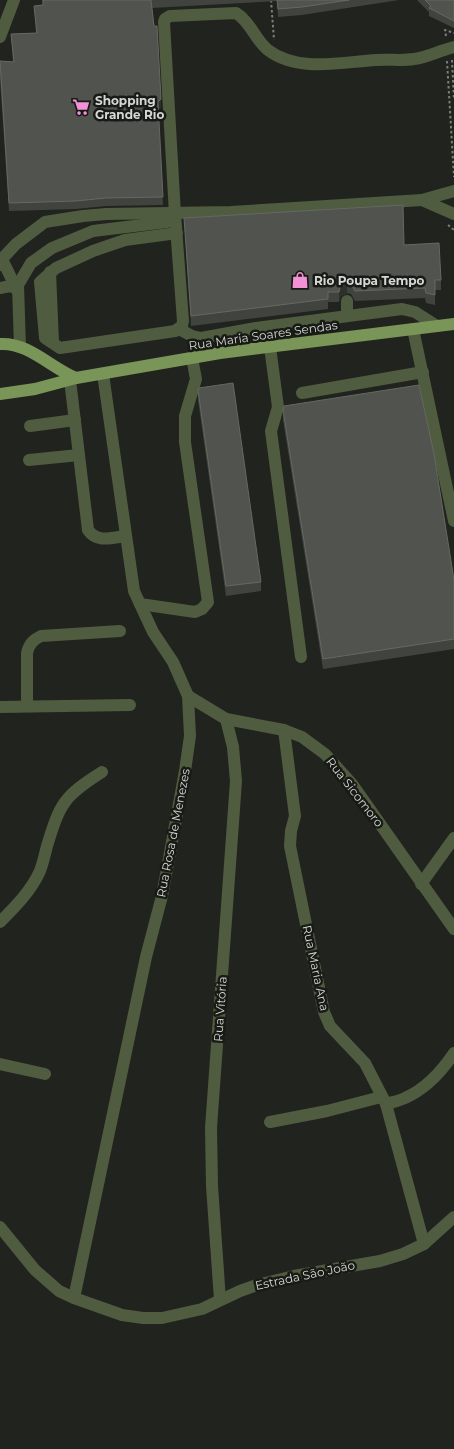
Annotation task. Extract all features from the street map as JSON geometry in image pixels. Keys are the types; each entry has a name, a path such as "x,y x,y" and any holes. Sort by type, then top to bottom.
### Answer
{"main road":[{"name":"Rua Maria Soares Sendas","path":"0,394 34,390 73,379 192,358 454,324"},
{"path":"0,344 20,347 73,379"},
{"path":"34,390 42,381 44,373 42,365 36,356"}],"street":[{"path":"0,37 14,0"},
{"path":"450,47 433,55 413,60 376,60 329,64 300,63 287,60 268,50 245,18 236,13 170,16 165,19 164,22 176,223 183,321 182,326 175,331 75,347 60,348 45,338 40,282 50,272 93,251 176,223 232,212 422,200 454,190"},
{"path":"422,200 454,214"},
{"path":"17,290 1,262 16,244 45,222 106,214 176,223"},
{"path":"20,347 17,290 31,263 52,248 93,231 153,222 176,223"},
{"path":"0,288 10,286 17,290"},
{"path":"347,301 347,316"},
{"path":"179,329 192,336 201,338 256,328 402,309 416,312 437,326"},
{"path":"414,329 454,522"},
{"path":"270,347 278,407 272,431 301,657"},
{"path":"140,604 194,612 202,609 208,602 185,442 185,416 196,379 192,358"},
{"path":"302,393 423,372"},
{"name":"Rua Rosa de Menezes","path":"74,1298 146,956 162,896 190,736 188,696 173,662 153,632 134,592 103,374"},
{"path":"73,379 75,420 88,530 92,535 102,539 125,536"},
{"path":"30,426 75,420"},
{"path":"29,460 79,455"},
{"path":"27,706 27,653 34,639 42,636 120,631"},
{"name":"Rua Sicomoro","path":"188,696 226,719 284,730 302,737 325,754 346,778 385,830 454,929"},
{"path":"0,707 130,706"},
{"name":"Rua Vitória","path":"220,1300 212,1186 211,1128 236,781 232,746 226,719"},
{"name":"Rua Maria Ana","path":"284,730 295,816 290,846 324,1012 330,1026 365,1064 384,1100 424,1244"},
{"path":"0,922 18,904 40,870 58,811 66,799 81,785 102,772"},
{"path":"421,884 454,838"},
{"path":"270,1122 384,1100 404,1099 423,1087 437,1074 454,1053"},
{"path":"0,1064 45,1074"},
{"name":"Estrada São João","path":"0,1228 47,1282 59,1291 122,1315 162,1318 202,1309 257,1285 294,1276 380,1261 403,1254 424,1244 454,1216"}],"path":[{"path":"268,50 275,39 271,0"},
{"path":"454,33 445,30 450,47 454,100"},
{"path":"450,47 454,177"}],"building":[{"name":"Shopping Grande Rio","path":"43,0 151,0 154,26 157,26 161,99 158,102 163,197 9,203 0,61 14,62 11,34 37,33 34,6 43,5"},
{"path":"277,0 349,0 278,9"},
{"path":"425,0 454,0 454,21 429,8 431,6"},
{"name":"Rio Poupa Tempo","path":"403,205 404,245 439,243 441,280 435,280 435,295 426,293 425,288 355,291 351,284 347,283 340,287 339,292 328,292 328,299 191,316 184,218"},
{"path":"233,383 261,582 226,586 198,390 199,388"},
{"path":"419,385 434,454 454,580 454,639 323,659 283,410 284,406"}],"place":[{"name":"Shopping Grande Rio","path":"81,107"},
{"name":"Rio Poupa Tempo","path":"300,280"}]}
